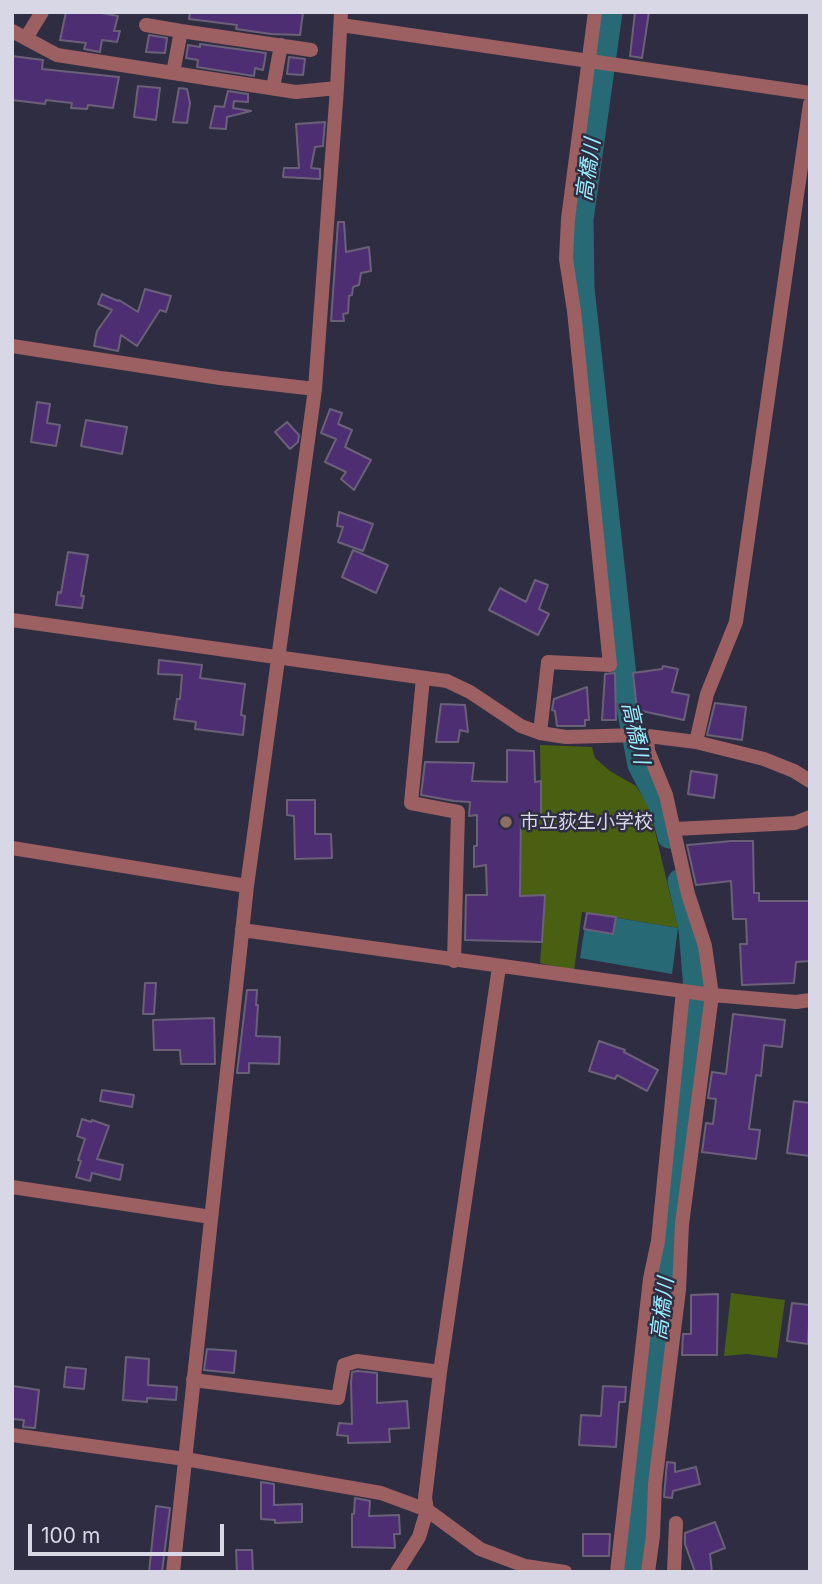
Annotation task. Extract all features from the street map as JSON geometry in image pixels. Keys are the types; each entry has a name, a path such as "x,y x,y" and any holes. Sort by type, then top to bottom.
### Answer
{"street":[{"path":"26,38 42,12"},
{"path":"540,733 548,662 610,665 574,311 566,259 587,60 595,12"},
{"path":"173,1572 247,886 315,389 341,18 587,60 810,93"},
{"path":"146,25 311,50"},
{"path":"12,31 57,55 296,92 337,88"},
{"path":"173,73 181,31"},
{"path":"272,88 281,45"},
{"path":"696,742 707,694 736,622 810,104"},
{"path":"12,346 220,378 315,389"},
{"path":"12,620 447,681 470,692 521,726 540,733 566,737 647,736 696,742 764,759 794,771 810,781"},
{"path":"423,678 411,803 458,812 454,961"},
{"path":"647,736 648,751 666,795 688,894 705,946 712,995 682,1224 678,1290 655,1484 648,1572"},
{"path":"675,829 794,822 810,817"},
{"path":"12,848 247,886"},
{"path":"242,930 683,992 796,1002 810,1000"},
{"path":"397,1572 419,1537 427,1510 425,1498 440,1372 499,967"},
{"path":"617,1572 650,1279 658,1241 683,992"},
{"path":"12,1187 211,1217"},
{"path":"193,1380 338,1398 344,1365 357,1361 440,1372"},
{"path":"12,1435 185,1459 381,1493 427,1510 480,1549 525,1566 565,1572"},
{"path":"674,1572 676,1523"}],"green space":[{"path":"540,745 592,747 595,758 610,771 636,786 649,806 678,928 582,912 574,971 540,963 545,896 520,896 521,816 541,816"},
{"path":"731,1293 785,1300 777,1358 747,1354 724,1356"}],"shaded area":[{"path":"587,913 678,928 672,974 580,958"}],"building":[{"path":"66,12 96,12 118,16 114,31 120,31 117,42 102,40 100,52 84,49 86,43 60,40"},
{"path":"190,12 303,13 300,35 236,29 237,25 189,19"},
{"path":"635,12 649,12 642,58 630,56"},
{"path":"149,35 167,38 165,53 146,52"},
{"path":"200,44 266,53 263,70 255,68 254,76 197,67 198,60 186,58 188,45 200,47"},
{"path":"12,56 43,60 42,69 119,77 113,108 88,105 87,109 71,108 72,103 46,100 45,104 12,100"},
{"path":"289,57 305,59 303,75 287,74"},
{"path":"138,86 160,88 156,120 134,117"},
{"path":"179,88 187,89 190,103 187,123 173,122"},
{"path":"228,91 248,94 248,102 234,101 233,108 251,111 227,117 226,129 210,128 215,106 224,107"},
{"path":"325,122 323,146 315,147 311,168 320,169 320,179 283,177 284,168 299,168 296,124"},
{"path":"338,222 344,222 346,252 369,247 371,271 361,273 359,285 353,287 352,295 349,296 348,313 343,314 344,321 331,321"},
{"path":"145,289 171,296 166,312 160,310 137,346 121,335 118,351 94,346 97,331 112,310 98,304 102,294 119,300 138,312"},
{"path":"37,402 50,404 47,423 60,425 56,446 31,442"},
{"path":"330,409 342,413 338,424 352,430 345,447 371,460 354,490 341,479 346,472 325,462 336,439 321,433"},
{"path":"86,420 127,427 122,454 81,446"},
{"path":"287,422 299,435 298,442 290,449 275,432"},
{"path":"339,512 373,524 363,551 338,542 343,527 337,526"},
{"path":"353,550 388,565 376,593 342,577"},
{"path":"68,552 88,555 81,596 84,596 82,608 56,605 58,592 61,593"},
{"path":"535,580 548,585 539,609 549,614 538,635 489,610 500,588 526,602"},
{"path":"159,660 202,665 200,678 245,684 241,715 245,716 243,735 195,729 196,722 174,719 177,699 180,699 182,675 158,674"},
{"path":"663,666 678,669 672,692 689,695 684,720 637,710 633,673 662,669"},
{"path":"615,673 616,720 602,720 605,674"},
{"path":"587,687 589,720 585,720 585,726 557,726 555,711 552,710 554,699"},
{"path":"715,703 746,707 742,740 707,735"},
{"path":"441,704 465,705 468,732 460,730 458,742 436,742"},
{"path":"507,750 534,751 535,782 541,781 541,816 521,816 520,896 545,895 542,942 465,940 466,895 487,895 486,865 474,867 477,815 469,816 470,802 421,795 425,762 474,763 472,781 507,782"},
{"path":"691,771 717,775 714,798 688,794"},
{"path":"287,800 315,800 315,834 331,834 332,858 295,859 294,816 287,815"},
{"path":"753,841 754,893 759,893 759,901 810,901 810,961 796,962 794,983 742,985 740,944 747,944 746,919 733,919 731,881 696,885 687,845"},
{"path":"587,913 616,917 613,934 584,929"},
{"path":"145,983 156,983 154,1014 143,1014"},
{"path":"247,990 257,990 256,1036 280,1037 279,1064 249,1063 249,1073 237,1073"},
{"path":"733,1014 785,1020 782,1047 764,1045 761,1076 756,1075 749,1129 760,1130 756,1159 702,1152 706,1123 713,1124 716,1099 708,1098 712,1072 726,1074"},
{"path":"214,1018 215,1064 181,1064 180,1050 154,1050 153,1020"},
{"path":"599,1041 625,1050 624,1052 658,1070 647,1091 617,1075 615,1079 589,1071"},
{"path":"102,1090 134,1095 132,1107 100,1101"},
{"path":"794,1101 810,1103 810,1156 787,1153"},
{"path":"82,1119 109,1126 97,1159 123,1165 120,1180 92,1173 90,1181 76,1177 85,1139 77,1136"},
{"path":"718,1294 717,1355 682,1355 683,1334 691,1334 691,1295"},
{"path":"792,1303 810,1305 808,1344 787,1341"},
{"path":"207,1349 236,1351 234,1373 204,1370"},
{"path":"126,1357 149,1359 148,1385 177,1387 176,1400 123,1400"},
{"path":"66,1367 86,1369 84,1389 64,1387"},
{"path":"352,1372 377,1373 377,1403 407,1401 409,1428 389,1429 390,1442 348,1443 348,1436 337,1435 339,1423 352,1424"},
{"path":"13,1386 39,1390 35,1428 23,1427 24,1420 12,1419"},
{"path":"603,1386 626,1387 625,1402 619,1402 616,1447 579,1445 581,1415 601,1416"},
{"path":"667,1462 675,1463 675,1472 696,1467 700,1484 673,1491 672,1498 664,1497"},
{"path":"261,1482 274,1484 274,1505 302,1504 302,1522 275,1523 275,1520 261,1519"},
{"path":"355,1498 370,1501 369,1516 399,1515 400,1534 394,1534 395,1548 352,1547"},
{"path":"156,1506 170,1508 162,1572 149,1572"},
{"path":"715,1522 725,1548 710,1554 712,1572 695,1572 685,1544 685,1533"},
{"path":"583,1534 610,1534 609,1556 583,1556"},
{"path":"236,1550 252,1550 253,1572 237,1572"}],"waterway":[{"name":"高橋川","path":"611,12 582,220 583,288 629,713 639,765 662,809 669,837"},
{"name":"高橋川","path":"633,1572 697,1012 690,929 679,881"}],"place":[{"name":"市立荻生小学校","path":"506,822"}]}
